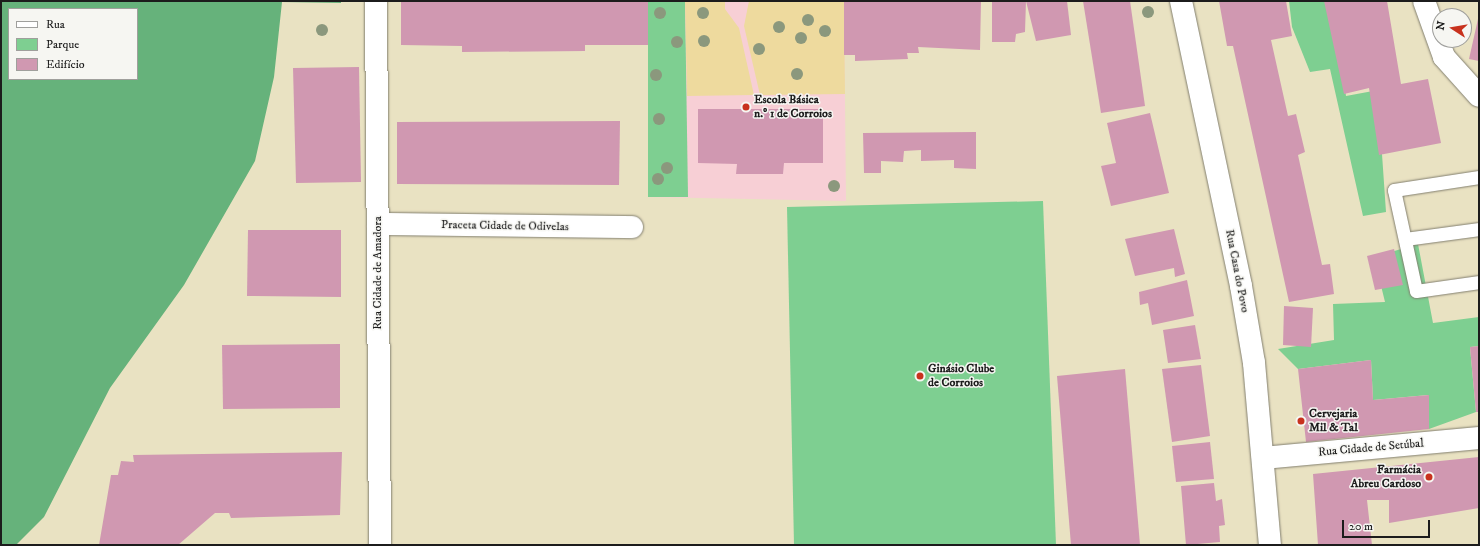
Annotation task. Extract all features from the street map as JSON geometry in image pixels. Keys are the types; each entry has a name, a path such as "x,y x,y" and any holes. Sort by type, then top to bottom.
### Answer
{"street":[{"name":"Rua Cidade de Amadora","path":"376,1 380,545"},
{"name":"Rua Casa do Povo","path":"1181,1 1242,293 1254,363 1270,545"},
{"path":"1424,1 1444,57 1479,96"},
{"name":"Praceta Cidade de Odivelas","path":"378,224 632,227"},
{"name":"Rua Cidade de Setúbal","path":"1263,458 1479,438"}],"lane":[{"path":"1479,177 1394,190 1416,292 1479,282"},
{"path":"1405,239 1479,229"}],"shaded area":[{"name":"Escola Básica n.º 1 de Corroios","path":"648,1 844,1 846,201 648,197"}],"green space":[{"path":"1,1 341,1 341,3 282,2 274,77 255,161 184,285 110,388 44,517 16,545 1,545"},
{"path":"648,1 685,1 688,197 648,197"},
{"path":"1289,1 1332,1 1346,96 1373,91 1382,154 1386,212 1363,216 1330,69 1310,72 1292,27"},
{"name":"Ginásio Clube de Corroios","path":"1043,201 1056,545 794,545 787,207"},
{"path":"1418,244 1433,323 1479,317 1479,346 1470,347 1476,412 1429,429 1428,395 1373,400 1371,360 1298,369 1278,349 1334,340 1333,304 1385,302 1374,257"}],"sand":[{"path":"685,1 725,1 725,9 739,28 754,95 687,96"},
{"path":"749,1 844,1 845,94 760,95 744,26"}],"building":[{"path":"648,1 648,45 585,45 585,51 462,52 462,46 401,45 401,2"},
{"path":"844,1 981,1 980,50 918,47 919,53 907,53 908,59 855,61 855,55 844,55"},
{"path":"992,1 1026,1 1025,32 1016,34 1015,42 992,42"},
{"path":"1026,1 1067,1 1071,35 1036,41"},
{"path":"1083,1 1130,1 1145,106 1101,113"},
{"path":"1219,1 1286,1 1292,36 1271,40 1288,116 1296,114 1305,152 1298,155 1322,265 1330,264 1334,294 1289,302 1233,46 1227,46"},
{"path":"1324,1 1387,1 1401,84 1428,79 1441,143 1379,155 1369,88 1344,94"},
{"path":"1479,19 1479,61 1469,59"},
{"path":"359,67 361,182 296,183 293,68"},
{"path":"698,109 823,109 823,163 784,163 783,174 736,174 737,164 698,163"},
{"path":"1150,113 1169,193 1111,206 1101,166 1116,163 1107,123"},
{"path":"620,121 619,185 397,184 397,122"},
{"path":"976,132 976,169 954,168 954,160 921,161 921,150 904,151 903,162 881,161 881,173 864,173 863,133"},
{"path":"1174,229 1185,274 1175,277 1174,268 1135,276 1125,239"},
{"path":"248,230 341,230 341,297 247,296"},
{"path":"1394,249 1403,285 1375,290 1367,256"},
{"path":"1187,280 1194,316 1152,325 1148,303 1140,305 1139,292"},
{"path":"1284,306 1313,308 1311,347 1283,345"},
{"path":"1195,325 1201,359 1168,363 1163,330"},
{"path":"340,344 340,408 223,409 222,345"},
{"path":"1479,346 1479,412 1476,412 1470,347"},
{"path":"1371,360 1373,400 1429,395 1429,429 1306,442 1298,369"},
{"path":"1201,365 1210,436 1172,442 1162,369"},
{"path":"1125,369 1140,545 1071,545 1057,376"},
{"path":"1210,442 1214,479 1176,482 1172,446"},
{"path":"342,452 340,515 231,518 229,513 215,513 178,545 99,545 111,475 118,475 121,461 134,462 133,455"},
{"path":"1479,457 1479,508 1389,523 1389,500 1367,500 1372,545 1318,545 1313,474"},
{"path":"1214,483 1216,501 1222,499 1225,525 1219,526 1220,542 1186,545 1181,486"}],"place":[{"name":"Escola Básica n.º 1 de Corroios","path":"746,107"},
{"name":"Ginásio Clube de Corroios","path":"920,376"},
{"name":"Cervejaria Mil & Tal","path":"1301,421"},
{"name":"Farmácia Abreu Cardoso","path":"1429,477"}]}
